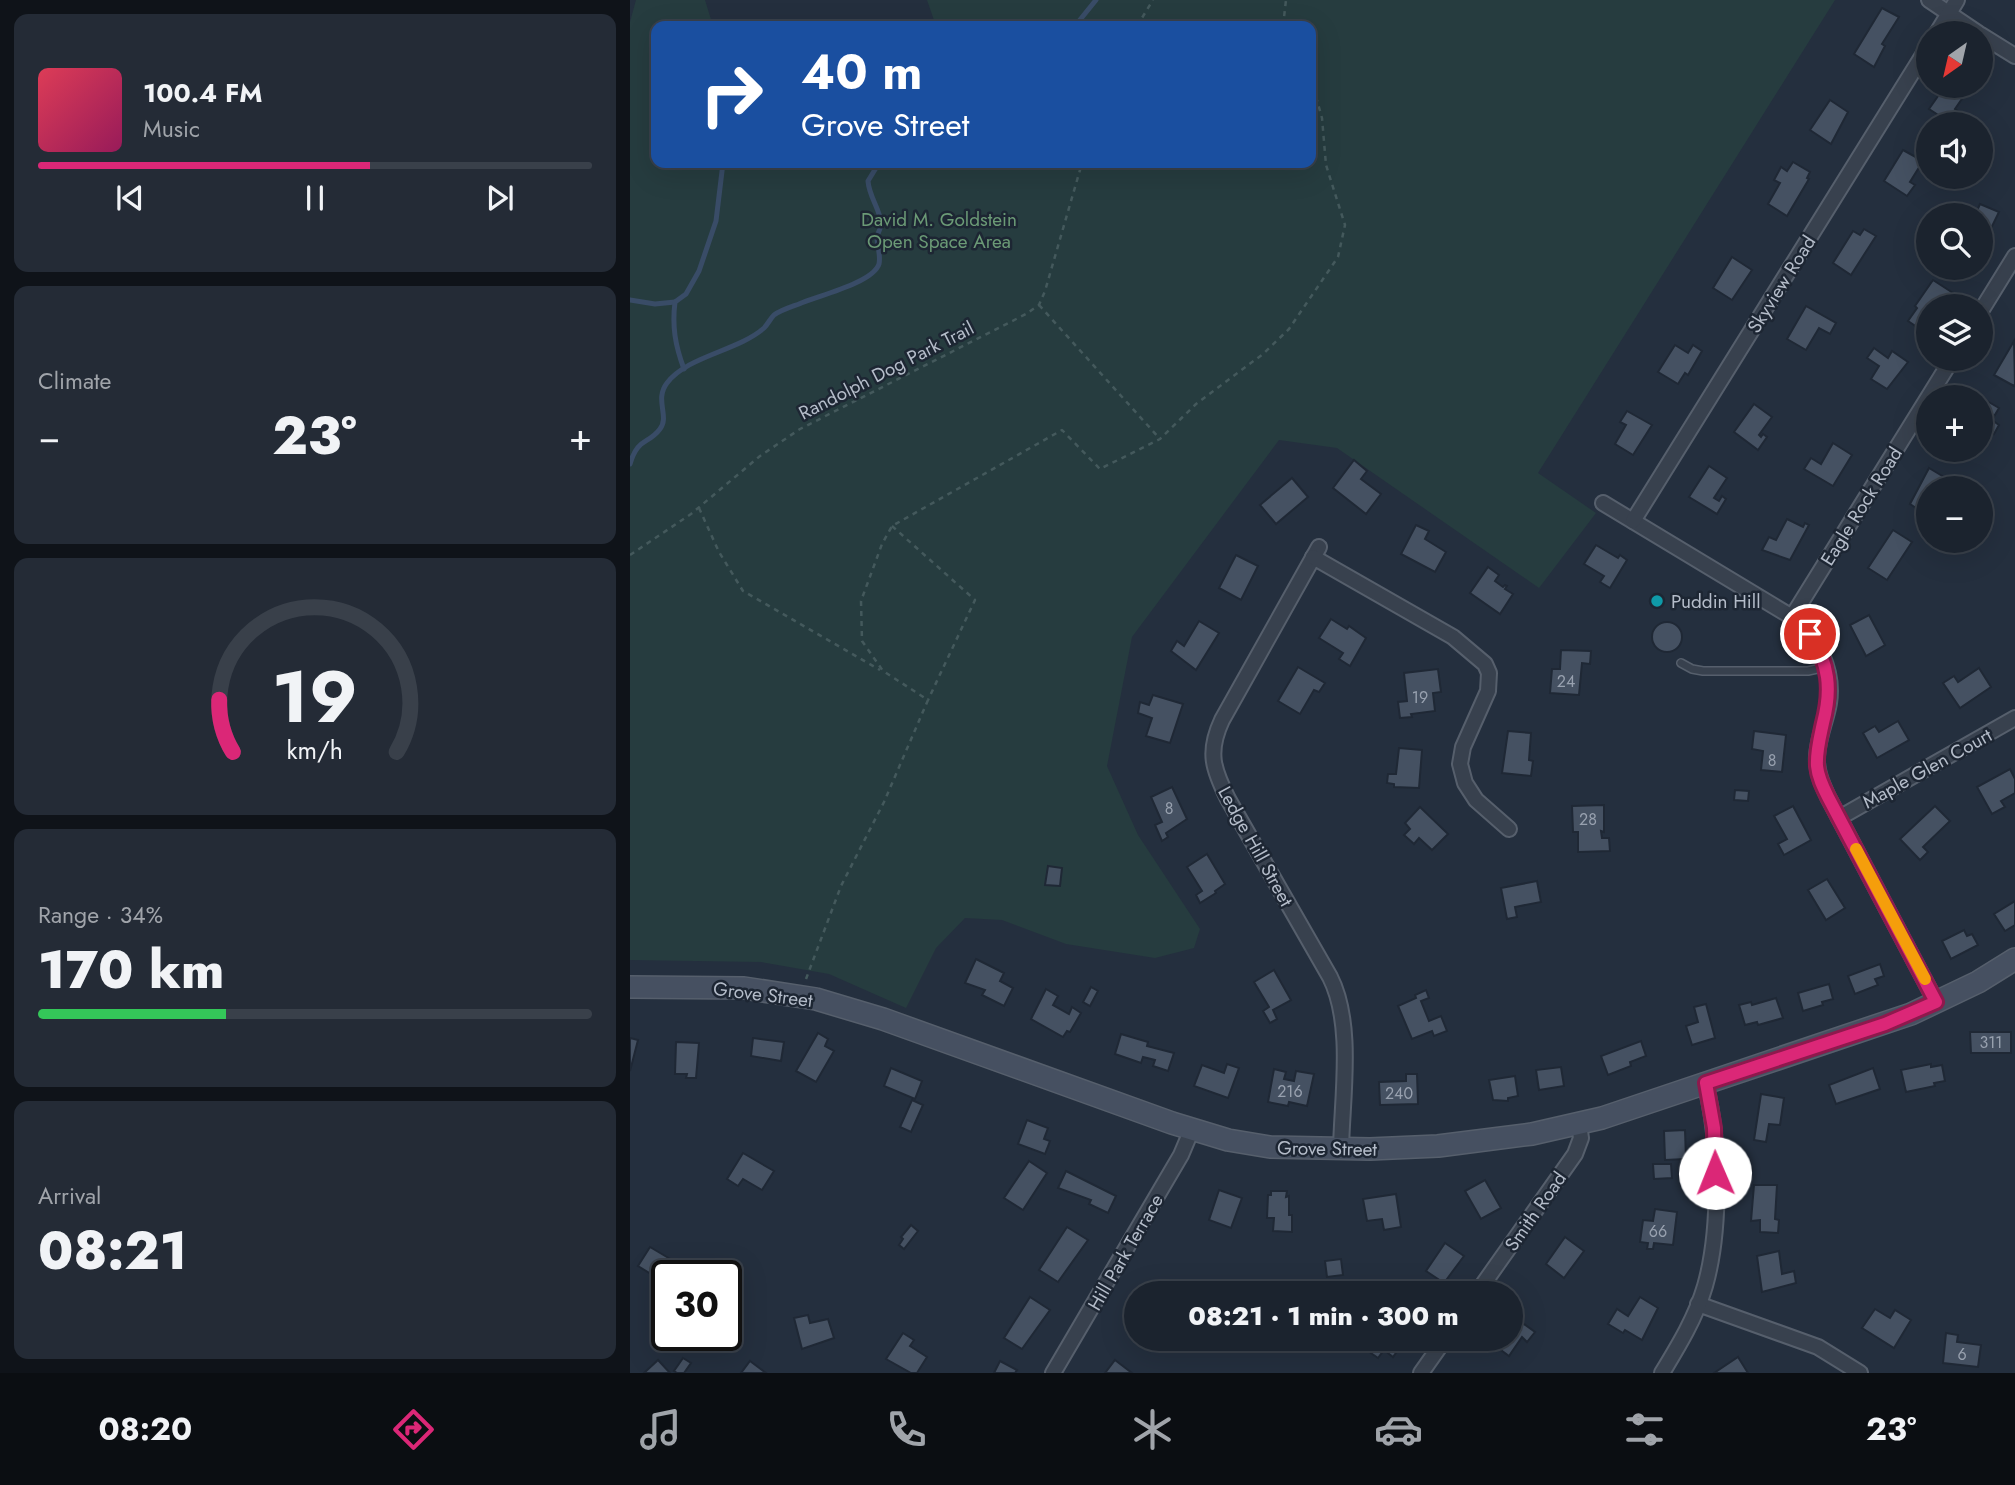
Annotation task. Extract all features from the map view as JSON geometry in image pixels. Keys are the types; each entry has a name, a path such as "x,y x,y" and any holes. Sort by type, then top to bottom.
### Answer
{"street":[{"path":"1929,0 1960,21"},
{"path":"1945,21 1957,0"},
{"path":"1993,42 2015,56"},
{"name":"Skyview Road","path":"1633,521 1916,66"},
{"path":"1992,294 2015,256"},
{"name":"Eagle Rock Road","path":"1792,617 1945,371"},
{"path":"1604,503 1792,617 1810,634 1826,667 1830,693 1818,746 1817,768 1823,788 1936,1002"},
{"name":"Ledge Hill Street","path":"1341,1149 1344,1037 1340,1000 1330,977 1228,799 1217,776 1213,754 1213,743 1222,720 1316,552 1453,637 1485,664 1489,673 1488,691 1463,747 1460,764 1465,783 1476,800 1509,829"},
{"name":"Maple Glen Court","path":"1839,817 2015,718"},
{"name":"Grove Street","path":"630,987 744,988 802,996 883,1019 1228,1140 1270,1147 1341,1149 1450,1145 1579,1125 1885,1024 1978,982 2015,959"},
{"path":"1662,1373 1698,1304 1710,1265 1714,1222 1714,1138 1706,1083"},
{"name":"Smith Road","path":"1485,1281 1575,1154 1580,1143 1579,1125"},
{"name":"Hill Park Terrace","path":"1053,1373 1176,1164 1192,1129"},
{"path":"1698,1304 1818,1346 1860,1373"},
{"path":"1421,1373 1437,1351"}],"lane":[{"path":"1681,663 1692,669 1714,671 1808,671 1826,667"}],"path":[{"path":"1140,21 1153,0"},
{"path":"1284,21 1286,0"},
{"path":"883,671 862,641 861,601 873,566 892,526 1062,430 1100,469 1160,439 1196,404 1263,354 1289,329 1338,257 1345,225 1326,165 1322,118 1316,97"},
{"path":"1081,168 1039,305 1160,439"},
{"name":"Randolph Dog Park Trail","path":"630,555 699,507 761,456 800,429 1039,305"},
{"path":"699,507 719,552 743,591 883,671 928,700"},
{"path":"802,996 814,953 841,886 884,802 975,600 892,526"}],"green space":[{"name":"David M. Goldstein Open Space Area","path":"636,0 705,0 711,21 651,21 651,168 1316,168 1316,21 934,21 927,0 1835,0 1538,473 1596,513 1539,588 1337,448 1279,440 1132,637 1107,766 1138,835 1200,929 1194,948 1155,958 1066,944 1002,920 965,918 936,948 906,1008 829,974 761,962 630,960 630,22"}],"building":[{"path":"1882,8 1899,17 1882,44 1885,46 1874,67 1854,54"},
{"path":"1937,98 1963,98 1955,109 1959,112 1934,112 1929,109"},
{"path":"1830,100 1848,112 1831,144 1810,130"},
{"path":"1903,150 1916,157 1916,172 1910,182 1915,185 1907,196 1884,181"},
{"path":"1793,162 1810,172 1807,178 1809,179 1787,216 1768,204 1780,183 1774,180 1781,167 1787,171"},
{"path":"1993,209 1999,212 1993,224"},
{"path":"1864,229 1876,236 1851,275 1833,263 1853,231 1860,235"},
{"path":"1732,257 1752,270 1732,300 1713,288"},
{"path":"1933,280 1953,293 1952,294 1923,294"},
{"path":"1806,306 1836,323 1830,334 1819,328 1806,350 1787,339"},
{"path":"1916,309 1916,326 1908,321"},
{"path":"2014,341 2015,384 2014,386 1994,375"},
{"path":"1675,345 1688,353 1693,345 1702,351 1688,375 1685,373 1678,384 1658,372"},
{"path":"1874,348 1888,358 1892,351 1908,362 1887,389 1871,379 1879,366 1867,358"},
{"path":"1754,404 1772,417 1759,435 1767,437 1758,450 1734,432"},
{"path":"1993,404 1999,408 1993,418"},
{"path":"1627,411 1652,425 1633,455 1615,444 1626,425 1620,422"},
{"path":"1993,421 1999,425 1993,433"},
{"path":"1833,443 1852,455 1833,486 1804,469 1811,458 1821,464"},
{"path":"1354,460 1367,471 1361,479 1381,494 1366,514 1333,488"},
{"path":"1709,466 1727,478 1714,498 1719,501 1722,496 1726,499 1717,514 1689,497"},
{"path":"1929,468 1942,476 1925,476"},
{"path":"1292,478 1308,497 1276,524 1260,505"},
{"path":"1916,493 1916,508 1910,504"},
{"path":"1787,519 1803,527 1805,523 1809,525 1790,560 1762,550 1769,537 1776,540"},
{"path":"1416,525 1429,531 1425,539 1446,552 1435,572 1401,554"},
{"path":"1893,530 1912,542 1887,580 1868,568"},
{"path":"1596,545 1618,558 1620,555 1627,560 1610,588 1600,582 1604,576 1584,564"},
{"path":"1236,555 1258,566 1241,600 1219,588"},
{"path":"1488,567 1499,575 1495,581 1503,587 1507,586 1505,589 1513,594 1500,614 1470,593"},
{"path":"1869,615 1885,645 1866,656 1850,625"},
{"path":"1331,619 1347,629 1349,626 1366,638 1350,666 1339,659 1343,653 1319,638"},
{"path":"1199,621 1219,633 1196,670 1171,651 1177,641 1184,646"},
{"path":"1667,622 1678,626 1682,637 1678,648 1667,652 1656,648 1652,637 1656,626"},
{"path":"1561,650 1591,651 1590,664 1582,663 1579,695 1550,693 1552,669 1560,669"},
{"path":"1298,667 1325,683 1319,692 1314,690 1300,714 1278,701"},
{"path":"1979,668 1991,687 1960,708 1943,683 1954,676 1958,682"},
{"path":"1438,669 1441,692 1433,693 1435,711 1400,718 1398,702 1407,701 1404,673"},
{"path":"1153,695 1183,704 1170,743 1146,736 1152,718 1138,713 1140,702 1149,705"},
{"path":"1898,721 1909,740 1877,758 1863,733 1875,726 1879,732"},
{"path":"1508,731 1531,733 1531,776 1502,773"},
{"path":"1754,731 1786,735 1782,772 1761,770 1763,751 1752,749"},
{"path":"1399,748 1422,750 1419,788 1394,787 1394,784 1387,783 1388,774 1396,774"},
{"path":"2010,769 2015,779 2015,793 2001,801 2005,807 1992,814 1977,787"},
{"path":"1172,787 1187,819 1166,833 1168,837 1162,841 1155,825 1162,822 1151,797"},
{"path":"1735,790 1749,791 1748,801 1734,800"},
{"path":"1604,805 1604,832 1601,831 1602,838 1609,838 1610,851 1578,852 1578,832 1573,832 1572,806"},
{"path":"1793,806 1811,840 1784,855 1778,844 1787,839 1774,816"},
{"path":"1935,806 1950,821 1923,847 1928,852 1920,860 1900,839"},
{"path":"1420,807 1448,834 1432,850 1419,838 1414,844 1404,835 1410,829 1405,823"},
{"path":"1207,854 1225,884 1200,903 1196,895 1202,891 1187,867"},
{"path":"1048,866 1062,868 1060,886 1045,885"},
{"path":"1827,879 1845,908 1826,920 1808,890"},
{"path":"1537,881 1541,902 1515,907 1517,917 1507,919 1501,888"},
{"path":"2015,901 2015,925 2005,931 1994,914"},
{"path":"1964,930 1967,936 1972,934 1978,945 1951,959 1942,941"},
{"path":"976,959 1004,973 1000,981 1013,988 1004,1006 982,995 985,990 965,983"},
{"path":"1880,964 1884,976 1875,979 1878,985 1855,994 1848,976"},
{"path":"1274,970 1291,1000 1273,1010 1277,1019 1270,1023 1263,1011 1269,1007 1254,982"},
{"path":"1829,984 1833,999 1803,1011 1798,993"},
{"path":"1091,987 1098,991 1090,1006 1083,1002"},
{"path":"1046,989 1058,996 1053,1005 1069,1014 1072,1007 1081,1013 1070,1032 1067,1031 1063,1037 1031,1019"},
{"path":"1426,990 1429,998 1421,1001 1429,1021 1441,1016 1447,1031 1434,1036 1432,1031 1412,1039 1398,1006"},
{"path":"1776,998 1783,1018 1758,1025 1757,1022 1745,1025 1739,1005 1751,1002 1752,1005"},
{"path":"1706,1004 1715,1038 1692,1045 1686,1026 1698,1022 1694,1007"},
{"path":"1970,1032 2011,1032 2011,1053 1971,1053"},
{"path":"818,1033 828,1039 825,1046 834,1051 816,1082 796,1071"},
{"path":"1121,1034 1148,1042 1147,1046 1174,1053 1168,1071 1153,1066 1155,1060 1143,1057 1141,1063 1115,1054"},
{"path":"630,1038 638,1040 630,1071"},
{"path":"753,1038 784,1042 781,1061 751,1056"},
{"path":"1641,1041 1646,1056 1630,1062 1631,1066 1608,1075 1601,1056"},
{"path":"676,1042 699,1043 696,1078 686,1078 687,1074 675,1074"},
{"path":"1227,1064 1239,1068 1228,1098 1194,1086 1202,1065 1224,1073"},
{"path":"1931,1064 1931,1067 1942,1065 1945,1081 1906,1092 1901,1070"},
{"path":"1561,1067 1564,1086 1539,1090 1536,1070"},
{"path":"891,1068 922,1081 915,1099 884,1086"},
{"path":"1873,1068 1880,1089 1836,1104 1829,1085"},
{"path":"1274,1069 1286,1072 1284,1079 1294,1081 1296,1071 1314,1074 1307,1106 1289,1102 1288,1106 1268,1102"},
{"path":"1406,1074 1417,1074 1418,1104 1380,1105 1379,1082 1406,1081"},
{"path":"1515,1076 1518,1096 1508,1098 1508,1101 1493,1100 1489,1080"},
{"path":"1761,1094 1784,1098 1780,1125 1769,1124 1766,1142 1754,1140"},
{"path":"912,1100 923,1105 911,1132 900,1127"},
{"path":"1027,1120 1048,1128 1044,1139 1050,1141 1045,1154 1018,1144"},
{"path":"1685,1130 1686,1159 1665,1160 1664,1131"},
{"path":"743,1153 774,1171 762,1190 743,1179 738,1186 727,1179"},
{"path":"1029,1161 1047,1173 1023,1210 1004,1198"},
{"path":"1653,1164 1671,1164 1672,1178 1654,1179"},
{"path":"1066,1171 1116,1196 1108,1213 1089,1204 1091,1200 1058,1188"},
{"path":"1485,1180 1501,1208 1481,1219 1465,1191"},
{"path":"1754,1185 1777,1185 1775,1219 1779,1220 1778,1233 1760,1232 1760,1220 1751,1221"},
{"path":"1219,1190 1242,1198 1231,1228 1209,1220"},
{"path":"1271,1191 1287,1191 1292,1232 1273,1231 1274,1218 1267,1218 1268,1195 1271,1195"},
{"path":"1396,1194 1401,1227 1384,1230 1382,1219 1367,1221 1363,1199"},
{"path":"1655,1209 1677,1212 1673,1245 1654,1243 1653,1249 1647,1249 1648,1243 1640,1242 1643,1220 1653,1221"},
{"path":"911,1225 918,1231 904,1249 899,1245 903,1239 901,1237"},
{"path":"1067,1227 1088,1240 1058,1282 1039,1270"},
{"path":"1565,1237 1584,1251 1564,1278 1546,1264"},
{"path":"1445,1243 1464,1256 1445,1281 1426,1271"},
{"path":"650,1247 672,1260 651,1260 651,1274 638,1266"},
{"path":"1779,1251 1782,1274 1794,1271 1796,1283 1762,1292 1757,1256"},
{"path":"1341,1259 1343,1275 1327,1277 1325,1261"},
{"path":"1030,1297 1050,1310 1022,1349 1004,1338"},
{"path":"1640,1297 1658,1308 1642,1340 1608,1324 1617,1309 1628,1316"},
{"path":"1875,1309 1890,1318 1895,1310 1911,1320 1894,1348 1862,1328"},
{"path":"808,1315 810,1323 828,1319 834,1338 802,1349 794,1318"},
{"path":"1523,1323 1535,1332 1527,1342 1523,1338"},
{"path":"903,1333 914,1340 910,1346 927,1357 917,1373 911,1373 886,1359"},
{"path":"1946,1333 1958,1335 1957,1342 1981,1345 1978,1367 1943,1363"},
{"path":"1368,1351 1383,1351 1378,1358"},
{"path":"1385,1351 1397,1351 1393,1357"},
{"path":"1738,1357 1748,1373 1714,1373"},
{"path":"683,1358 691,1363 684,1373 677,1373 674,1371"},
{"path":"658,1360 670,1373 644,1373"},
{"path":"1115,1360 1132,1373 1105,1373"},
{"path":"750,1361 766,1373 741,1373"},
{"path":"1000,1361 1017,1370 1015,1373 994,1373"}],"waterway":[{"path":"1079,21 1096,0"},
{"path":"684,369 675,336 675,302 686,294 699,271 716,221 722,168"},
{"path":"630,464 636,449 656,434 663,424 663,389 676,374 687,366 753,336 764,328 774,315 856,283 875,271 879,264 877,237 881,224 868,181 876,168"},
{"path":"630,300 655,304 675,302"}],"slow traffic":[{"path":"1856,849 1925,979"}],"place":[{"name":"Puddin Hill","path":"1657,601"}],"route":[{"path":"1715,1173 1714,1128 1706,1083 1885,1024 1936,1002 1820,778 1817,757 1829,703 1830,684 1823,658 1810,634"}]}
